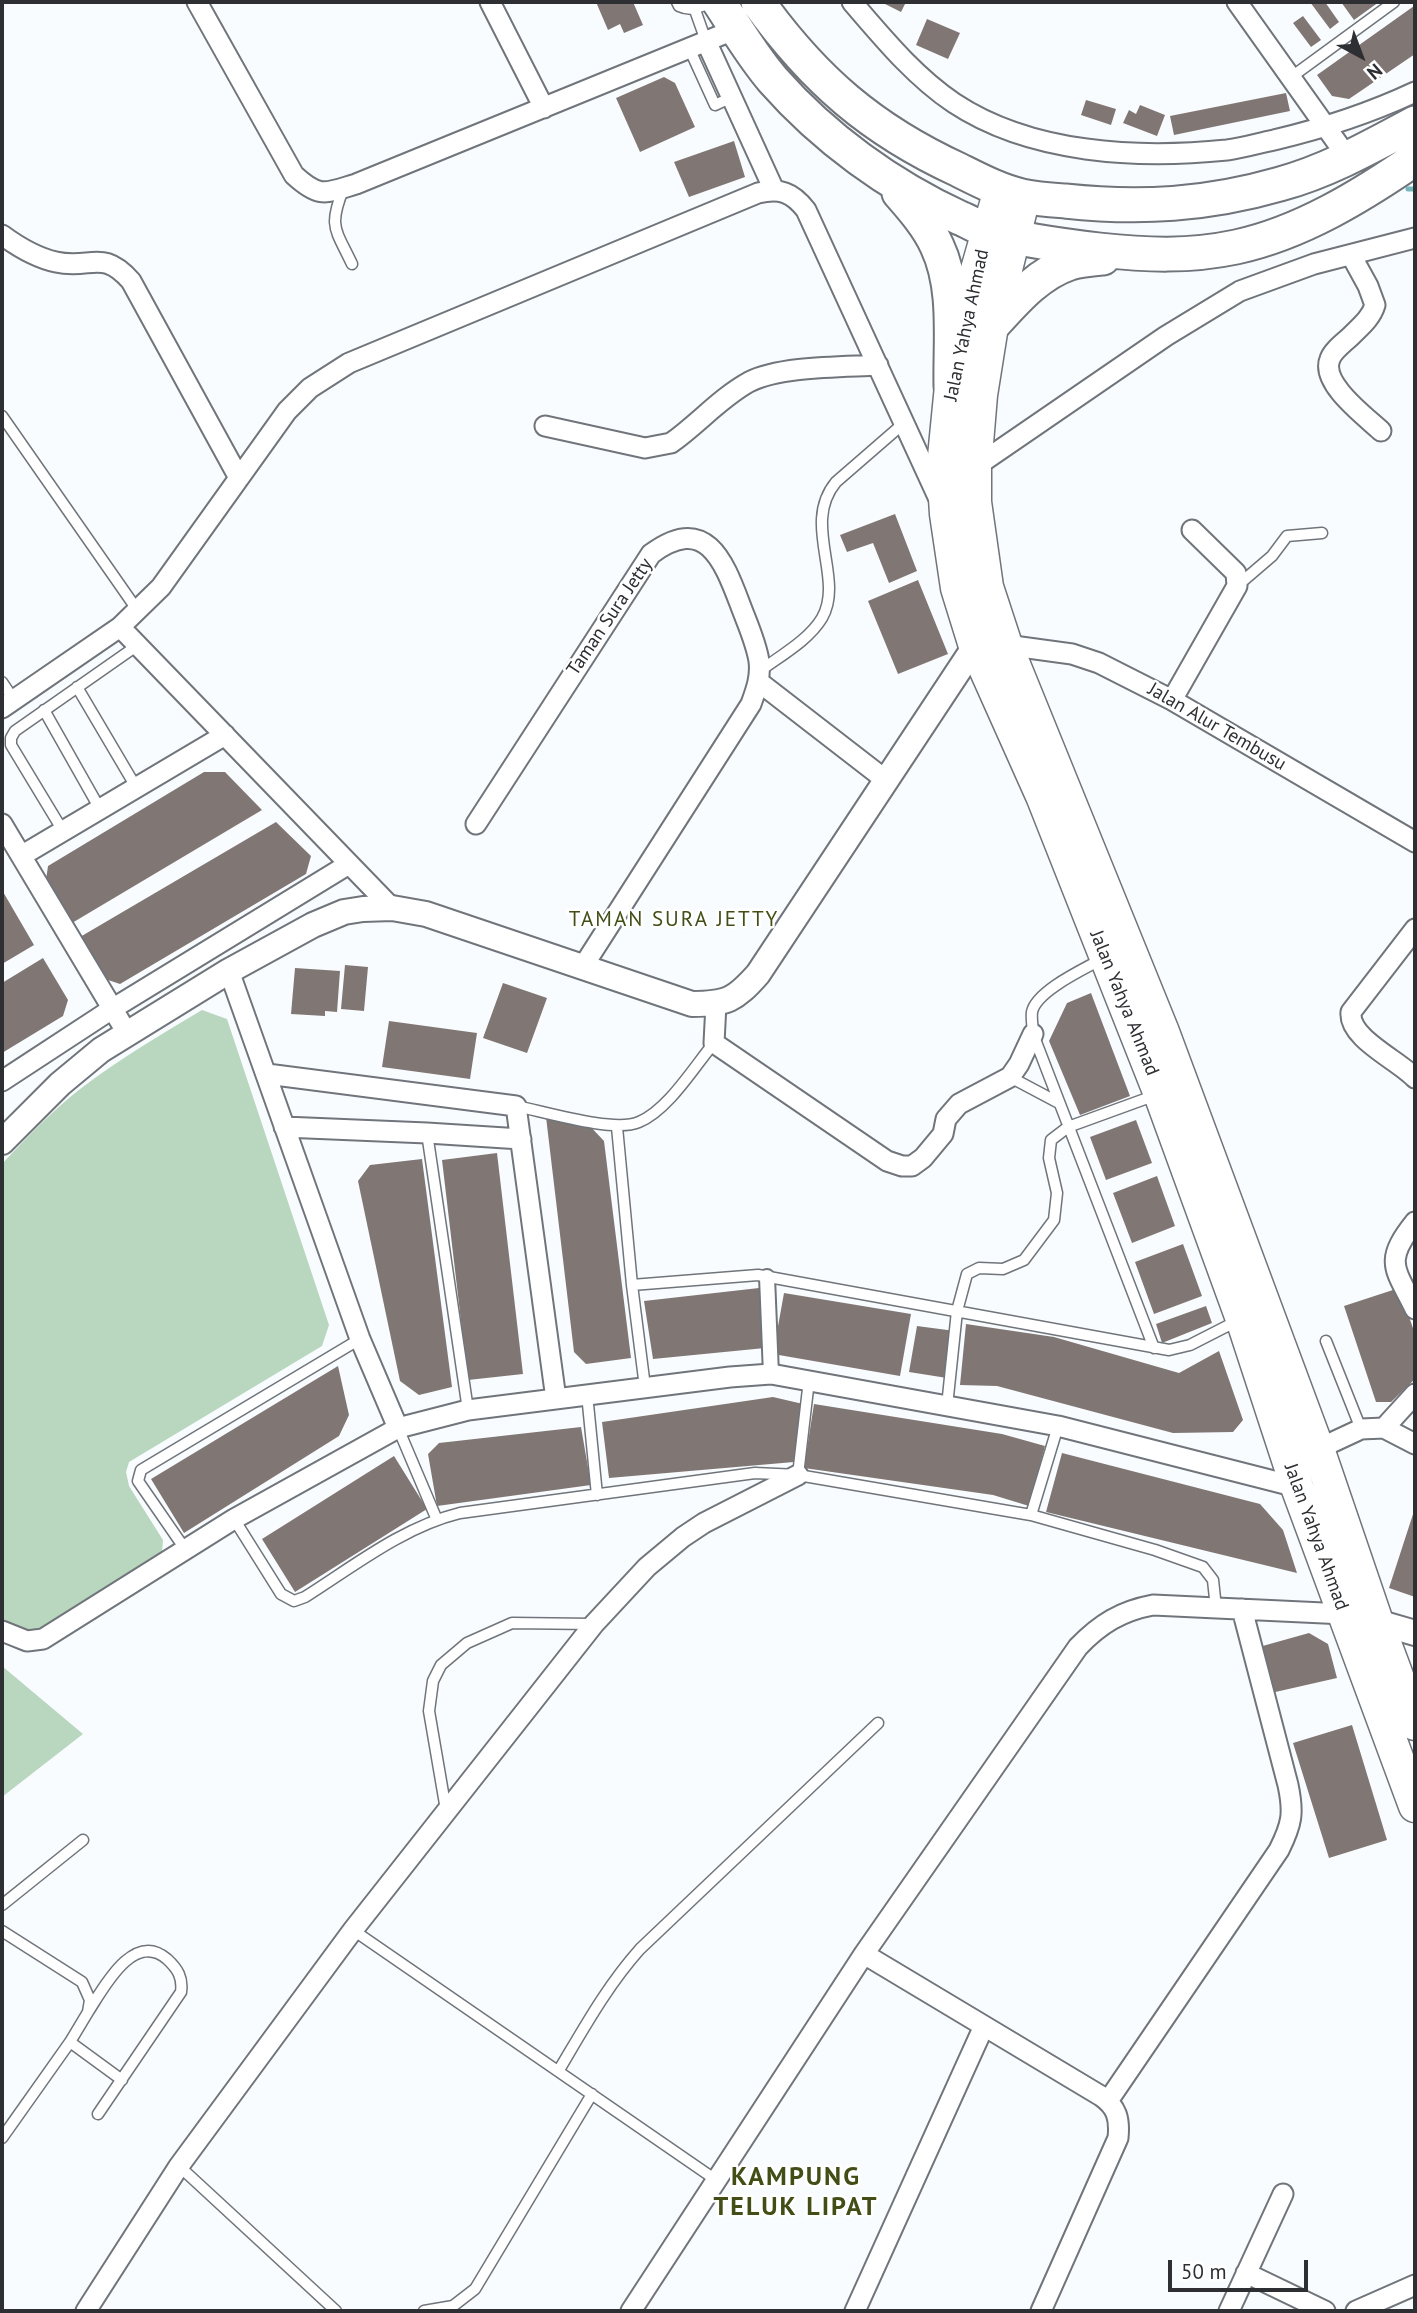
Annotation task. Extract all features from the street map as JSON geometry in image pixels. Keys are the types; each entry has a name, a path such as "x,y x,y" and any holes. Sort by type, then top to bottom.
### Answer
{"highway":[{"path":"758,2 802,59 862,113 923,154 1012,193 1107,206 1162,206 1219,198 1282,184 1348,158 1415,123"},
{"path":"717,13 772,79 836,140 886,177 934,206 1002,233 1068,246 1129,253 1171,256 1199,254 1238,247 1276,235 1357,197 1415,159"},
{"path":"886,177 921,219 943,259 949,289 951,386"},
{"path":"992,326 1020,295 1051,272 1070,263 1129,253"}],"main road":[{"name":"Jalan Yahya Ahmad","path":"1012,193 1002,233 981,395 975,467 975,502 987,587 991,646 1044,798 1160,1094 1241,1319 1297,1488 1415,1806"},
{"name":"Jalan Yahya Ahmad","path":"1002,233 974,280 951,386 943,467 946,514 957,588 991,646 1163,1032 1318,1449 1415,1724"}],"street":[{"path":"197,2 295,175 317,192 344,187 697,45 717,13"},
{"path":"490,2 544,107"},
{"path":"852,2 916,73 954,103 993,124 1039,139 1092,149 1160,154 1230,150 1326,128 1415,92"},
{"path":"1237,2 1348,158"},
{"path":"697,45 732,97 774,190"},
{"path":"8,704 120,627 161,587 299,397 310,388 349,363 758,193 774,190 796,198 806,210 946,514"},
{"path":"2,235 54,262 71,265 105,261 115,264 122,271 131,281 239,478"},
{"path":"975,467 1166,336 1240,290 1314,264 1415,238"},
{"path":"1351,255 1375,305 1371,315 1333,353 1328,365 1329,373 1340,392 1381,431"},
{"path":"545,426 645,448 660,447 671,443 730,394 751,381 796,370 878,365"},
{"path":"1172,700 1237,586 1236,573 1192,530"},
{"name":"Taman Sura Jetty","path":"476,824 640,567 650,554 664,544 691,539 703,542 721,559 755,643 759,677"},
{"path":"120,627 392,908"},
{"path":"2,1142 60,1084 101,1050 229,971 313,925 344,912 392,908 426,914 692,1004 716,1004 739,995 758,974 887,781 991,646"},
{"name":"Jalan Alur Tembusu","path":"991,646 1073,654 1099,663 1172,700 1415,842"},
{"path":"582,968 751,704 759,677 887,781"},
{"path":"21,856 225,735"},
{"path":"2,824 127,1033"},
{"path":"2,1081 112,1009 349,864"},
{"path":"1415,929 1351,1012 1350,1020 1361,1037 1405,1067 1415,1078"},
{"path":"229,971 360,1339 398,1428"},
{"path":"716,1004 714,1043 887,1161 902,1166 912,1166 928,1153 943,1134 946,1119 960,1104 1010,1077 1033,1034"},
{"path":"267,1074 516,1106 556,1399"},
{"path":"284,1128 521,1139"},
{"path":"1415,1222 1397,1246 1394,1267 1415,1309"},
{"path":"767,1277 771,1374"},
{"path":"2,1631 27,1642 43,1639 234,1519 398,1428 468,1410 645,1387 771,1374 1058,1426 1297,1488"},
{"path":"1384,1428 1415,1394"},
{"path":"1318,1449 1361,1429 1384,1428 1415,1444"},
{"path":"86,2311 179,2166 353,1930 594,1624 647,1567 683,1537 704,1523 798,1475"},
{"path":"631,2311 864,1954 1078,1647 1092,1633 1128,1610 1153,1605 1345,1614"},
{"path":"1108,2102 1279,1850 1291,1822 1292,1803 1288,1785 1242,1609"},
{"path":"1377,1622 1415,1633"},
{"path":"864,1954 1108,2102 1117,2114 1118,2138 1041,2311"},
{"path":"855,2311 984,2026"},
{"path":"1229,2311 1283,2194"},
{"path":"1247,2273 1325,2311"},
{"path":"1356,2311 1415,2285"}],"lane":[{"path":"677,2 688,10 717,13"},
{"path":"712,2 717,13"},
{"path":"1290,78 1394,2"},
{"path":"697,45 717,13"},
{"path":"344,187 333,222 352,264"},
{"path":"2,416 138,611"},
{"path":"759,677 815,628 826,609 829,596 821,518 827,492 904,422"},
{"path":"1237,586 1272,556 1287,536 1322,533"},
{"path":"63,831 11,745 10,738 44,709 138,645"},
{"path":"2,682 8,704"},
{"path":"77,687 136,787"},
{"path":"44,709 100,809"},
{"path":"1105,957 1049,990 1039,1000 1032,1011 1033,1034 1154,1348"},
{"path":"516,1106 617,1127 638,1123 654,1114 668,1100 714,1043"},
{"path":"1010,1077 1059,1103"},
{"path":"947,1406 957,1311 967,1274 979,1268 1003,1269 1024,1260 1054,1220 1057,1193 1049,1157 1051,1140 1068,1127 1160,1094"},
{"path":"617,1127 645,1387"},
{"path":"428,1133 468,1410"},
{"path":"632,1285 735,1276 767,1277 1154,1348 1180,1349 1241,1319"},
{"path":"185,1549 138,1481 141,1469 360,1339"},
{"path":"1326,1340 1361,1429"},
{"path":"798,1475 809,1380"},
{"path":"587,1394 597,1495"},
{"path":"1031,1516 1058,1426"},
{"path":"398,1428 437,1520"},
{"path":"234,1519 281,1594 294,1601 305,1597 406,1534 460,1513 755,1473 798,1475 1031,1516 1196,1563 1203,1567 1213,1580 1216,1608"},
{"path":"446,1810 429,1711 433,1681 441,1665 467,1643 512,1623 594,1624"},
{"path":"559,2070 603,1995 640,1949 878,1723"},
{"path":"2,1905 83,1840"},
{"path":"353,1930 716,2180"},
{"path":"2,1931 82,1982 90,2000 88,2012"},
{"path":"2,2138 124,1961 141,1952 161,1955 180,1974 183,1980 181,1992 98,2114"},
{"path":"70,2042 122,2080"},
{"path":"424,2311 463,2306 483,2278 593,2094"},
{"path":"179,2166 336,2311"}],"green space":[{"path":"202,1010 227,1019 329,1325 322,1346 129,1462 126,1472 129,1486 163,1540 162,1553 39,1630 22,1629 2,1623 2,1164 41,1123 84,1086"},
{"path":"2,1666 83,1734 2,1797"}],"building":[{"path":"596,2 633,2 643,25 624,33 620,24 608,30"},
{"path":"881,2 906,2 901,12"},
{"path":"1310,2 1325,2 1339,22 1330,29"},
{"path":"1341,2 1379,2 1354,20"},
{"path":"1414,6 1415,54 1349,99 1332,96 1317,75"},
{"path":"1303,16 1321,40 1311,47 1293,23"},
{"path":"927,19 960,33 948,59 916,45"},
{"path":"664,77 675,83 695,127 640,152 616,98"},
{"path":"1286,93 1290,111 1174,135 1170,116"},
{"path":"1086,100 1116,109 1111,125 1081,115"},
{"path":"1140,105 1165,115 1157,136 1123,123 1129,110 1136,114"},
{"path":"734,141 745,177 689,197 674,162"},
{"path":"895,514 917,571 889,583 873,543 847,552 840,535"},
{"path":"918,580 948,654 898,674 868,601"},
{"path":"204,772 225,772 262,810 72,923 46,880 48,866"},
{"path":"276,822 311,856 306,874 120,984 105,979 80,937"},
{"path":"2,890 34,945 2,964"},
{"path":"43,958 68,1000 63,1016 2,1053 2,983"},
{"path":"345,965 368,967 364,1011 341,1009"},
{"path":"295,968 340,971 337,1012 325,1011 325,1016 291,1014"},
{"path":"503,983 547,998 527,1053 483,1038"},
{"path":"1091,993 1130,1096 1080,1115 1049,1041 1067,1003"},
{"path":"389,1021 477,1033 470,1079 382,1067"},
{"path":"546,1117 588,1124 604,1141 631,1358 586,1364 574,1352"},
{"path":"1136,1120 1152,1163 1106,1180 1090,1137"},
{"path":"497,1153 523,1374 468,1380 442,1160"},
{"path":"422,1159 452,1387 419,1395 400,1381 358,1181 370,1165"},
{"path":"1157,1176 1175,1226 1132,1243 1113,1193"},
{"path":"1183,1244 1202,1296 1154,1314 1135,1262"},
{"path":"759,1288 765,1348 653,1359 644,1301"},
{"path":"1399,1288 1415,1334 1415,1379 1391,1402 1376,1402 1344,1306"},
{"path":"784,1293 911,1314 900,1376 773,1354"},
{"path":"1206,1306 1212,1323 1162,1343 1156,1324"},
{"path":"966,1324 1054,1337 1179,1373 1219,1351 1243,1420 1233,1432 1173,1433 997,1386 960,1385"},
{"path":"917,1326 955,1331 947,1378 909,1372"},
{"path":"338,1366 349,1415 339,1436 184,1533 151,1479"},
{"path":"773,1397 803,1404 794,1462 609,1478 602,1422"},
{"path":"814,1404 1002,1434 1045,1446 1029,1506 993,1495 804,1468"},
{"path":"581,1427 591,1485 437,1506 428,1454 439,1443"},
{"path":"1062,1453 1260,1504 1283,1530 1297,1573 1046,1512"},
{"path":"394,1456 427,1509 295,1592 262,1539"},
{"path":"1415,1508 1415,1597 1389,1588"},
{"path":"1309,1633 1328,1644 1337,1678 1271,1693 1259,1647"},
{"path":"1352,1725 1387,1840 1329,1858 1293,1743"}],"waterway":[{"path":"1408,189 1415,189"}],"district":[{"name":"TAMAN SURA JETTY","path":"674,920"},
{"name":"KAMPUNG TELUK LIPAT","path":"796,2193"}]}
